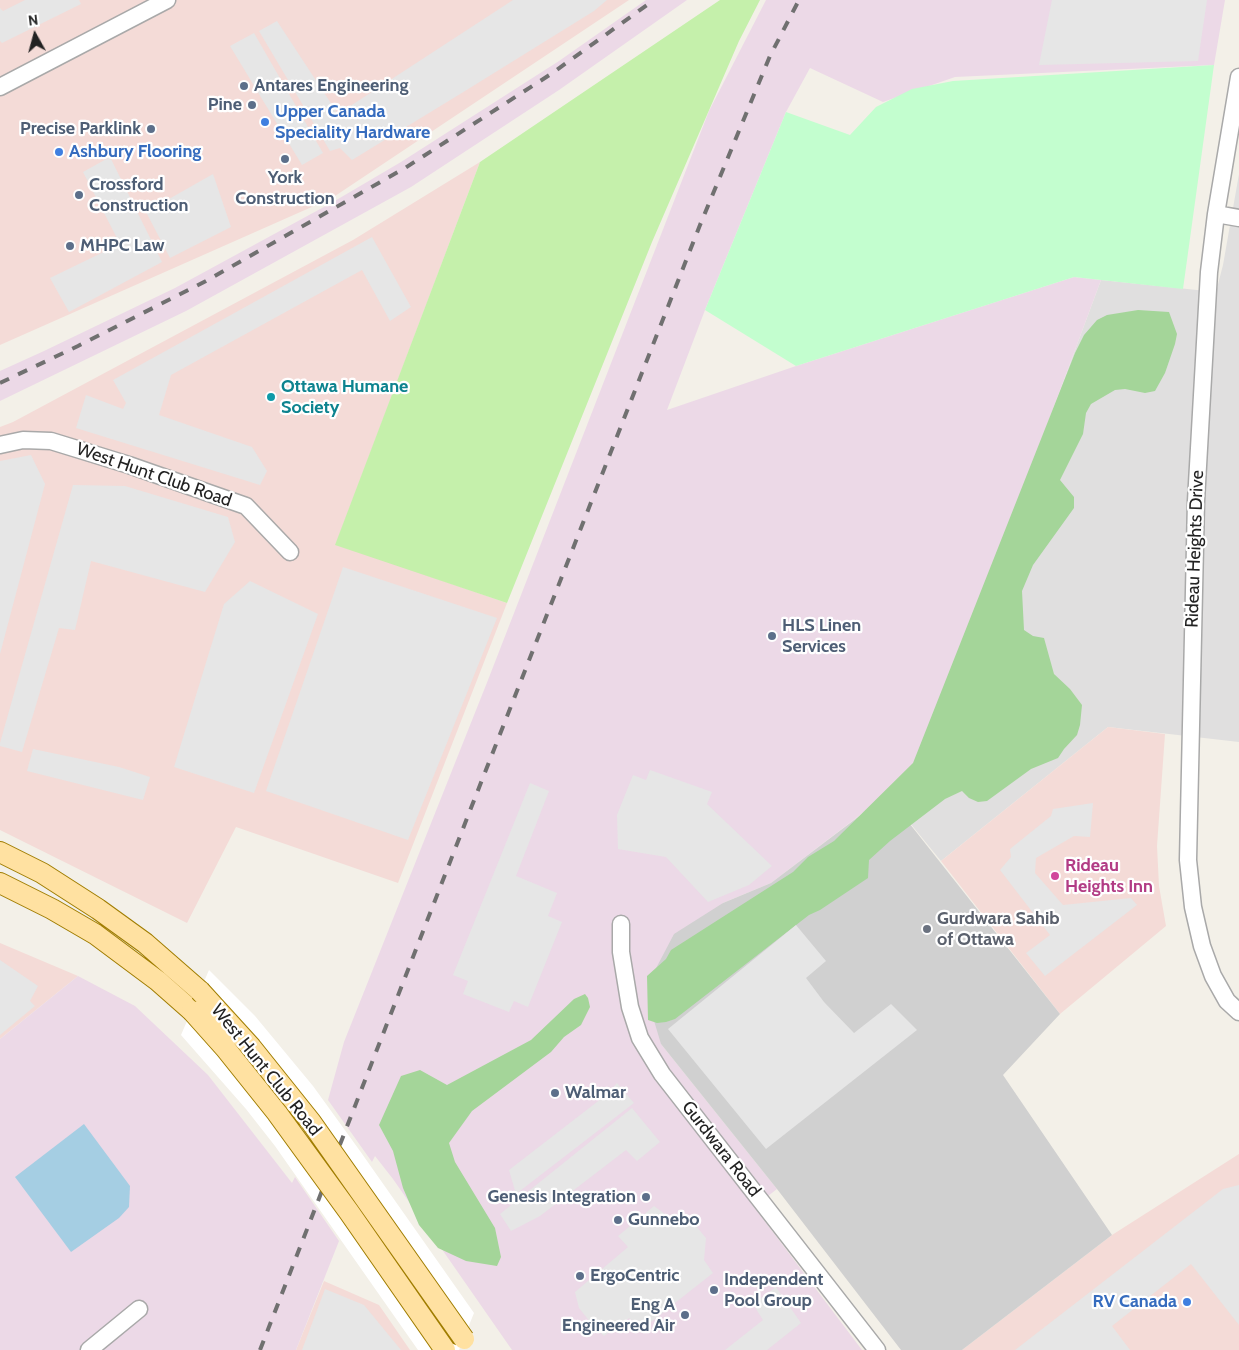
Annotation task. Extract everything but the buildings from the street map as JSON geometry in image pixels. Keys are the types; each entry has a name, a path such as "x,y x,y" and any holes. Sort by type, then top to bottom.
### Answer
{"main road":[{"name":"West Hunt Club Road","path":"0,852 42,873 104,913 145,943 200,991 251,1047 311,1122 467,1345"},
{"name":"West Hunt Club Road","path":"0,883 52,909 95,934 158,981 192,1011 277,1112 444,1350"}],"street":[{"path":"0,87 166,0"},
{"name":"Rideau Heights Drive","path":"1239,77 1216,214 1209,272 1196,501 1188,860 1193,907 1202,946 1213,976 1227,1001 1239,1012"},
{"path":"1216,214 1239,218"},
{"name":"West Hunt Club Road","path":"0,446 23,440 51,441 129,465 246,506 290,552"},
{"name":"Gurdwara Road","path":"620,924 621,952 630,1008 640,1038 662,1074 877,1350"},
{"path":"89,1350 139,1309"}],"shaded area":[{"path":"0,0 629,0 332,198 0,345"},
{"path":"25,0 79,0 81,4 2,43 0,41 0,8 3,11"},
{"path":"513,0 607,0 594,11 352,160 340,148 330,151 259,31 277,21 338,114"},
{"path":"646,0 687,0 559,90 411,187 186,311 0,401 0,371 175,288 333,202 401,162 559,61"},
{"path":"766,0 1225,0 1214,65 955,77 883,102 810,68 786,112 705,310 667,410 796,366 1074,277 1101,280 919,770 771,883 723,903 661,1044 777,1189 754,1207 862,1350 512,1350 393,1179 375,1156 372,1162 328,1100 344,1042 488,680 709,111"},
{"path":"1052,0 1207,0 1198,61 1039,65"},
{"path":"254,33 323,153 302,165 230,46"},
{"path":"110,157 162,262 69,312 50,278 120,244 83,172"},
{"path":"480,162 336,544 507,603 398,883 236,827 187,923 0,830 0,427 13,422 353,240"},
{"path":"213,174 231,227 170,258 146,212"},
{"path":"1239,174 1239,742 1108,727 941,861 887,795 919,770 1101,280 1216,292 1223,265"},
{"path":"372,237 411,307 390,321 362,270 171,375 159,415 252,447 267,471 260,485 76,428 86,395 123,409 126,403 113,380"},
{"path":"31,455 45,484 0,654 0,461"},
{"path":"73,485 125,486 228,517 235,542 205,592 91,561 75,630 59,628 22,752 0,746 0,743"},
{"path":"343,567 497,618 408,840 266,791"},
{"path":"250,581 318,614 254,793 174,767 224,604"},
{"name":"Rideau Heights Inn","path":"1108,727 1165,734 1157,846 1159,886 1166,926 1060,1014 941,861"},
{"path":"33,749 119,767 150,777 143,800 27,771"},
{"path":"650,770 712,792 707,804 772,866 749,885 708,902 666,857 618,849 617,815 633,775 646,780"},
{"path":"530,783 549,791 516,876 557,893 548,916 562,922 528,1007 514,1001 509,1012 463,994 468,981 453,975"},
{"path":"887,795 1060,1014 1003,1075 1112,1235 962,1350 901,1350 777,1189 661,1044 652,1014 653,974 674,934 723,903 771,883"},
{"path":"1093,803 1090,837 1074,836 1036,858 1035,873 1063,905 1131,898 1137,905 1045,976 1026,953 1050,935 1000,870 1011,857 1010,849 1051,816 1053,809"},
{"path":"796,925 826,961 806,978 824,1002 854,1033 891,1004 917,1030 766,1149 668,1029"},
{"path":"0,943 78,976 0,1039"},
{"path":"0,960 38,986 30,1001 35,1006 0,1035"},
{"path":"78,976 135,1006 208,1075 292,1183 295,1177 339,1241 296,1350 0,1350 0,1039"},
{"path":"617,1083 634,1103 516,1194 509,1170 606,1095"},
{"path":"632,1108 660,1142 637,1161 626,1150 540,1216 511,1231 500,1214"},
{"path":"1239,1154 1239,1350 962,1350 1112,1235"},
{"path":"1239,1185 1239,1325 1191,1264 1112,1326 1130,1350 1015,1350 1223,1189"},
{"path":"654,1206 669,1217 690,1219 706,1238 704,1260 713,1273 642,1329 629,1318 604,1336 579,1308 575,1292 628,1247 618,1236"},
{"path":"324,1281 379,1305 410,1350 296,1350"},
{"path":"776,1287 801,1323 767,1350 725,1350 763,1320 753,1304"},
{"path":"325,1289 364,1305 401,1350 302,1350"}],"green space":[{"path":"720,0 760,0 739,41 652,242 507,603 335,545 480,162"},
{"path":"1214,65 1183,289 1074,277 796,366 705,310 786,112 850,135 876,107 912,89 953,81"},
{"path":"1138,310 1169,312 1177,334 1165,373 1155,391 1145,393 1125,389 1115,390 1091,404 1086,413 1083,434 1060,480 1074,497 1074,508 1033,565 1022,591 1024,630 1033,636 1044,638 1054,674 1070,689 1082,705 1077,735 1058,758 1031,769 987,801 978,802 969,798 962,791 945,799 890,841 869,860 868,878 820,910 809,915 675,1019 657,1023 648,1020 647,976 666,959 671,950 793,872 808,857 834,841 913,763 1075,353 1084,335 1097,320 1107,315"},
{"path":"585,994 590,1007 581,1025 564,1037 551,1052 472,1111 449,1143 455,1162 495,1228 501,1257 497,1266 466,1261 438,1248 419,1225 403,1188 393,1151 379,1125 401,1076 420,1070 447,1085 531,1040 574,999"}],"water":[{"path":"84,1124 130,1186 129,1207 119,1218 71,1252 15,1177"}],"pier":[{"path":"209,970 255,1016 313,1086 474,1313 459,1350 418,1350 275,1146 246,1109 181,1035"}],"railway":[{"path":"0,383 206,281 405,168 551,74 654,0"},
{"path":"260,1350 700,225 770,56 799,0"}],"place":[{"name":"Antares Engineering","path":"244,86"},
{"name":"Pine","path":"252,105"},
{"name":"Upper Canada Speciality Hardware","path":"265,122"},
{"name":"Precise Parklink","path":"151,129"},
{"name":"Ashbury Flooring","path":"59,152"},
{"name":"York Construction","path":"285,159"},
{"name":"Crossford Construction","path":"79,195"},
{"name":"MHPC Law","path":"70,246"},
{"name":"Ottawa Humane Society","path":"271,397"},
{"name":"HLS Linen Services","path":"772,636"},
{"name":"Rideau Heights Inn","path":"1055,876"},
{"name":"Gurdwara Sahib of Ottawa","path":"927,929"},
{"name":"Walmar","path":"555,1093"},
{"name":"Genesis Integration","path":"646,1197"},
{"name":"Gunnebo","path":"618,1220"},
{"name":"ErgoCentric","path":"580,1276"},
{"name":"Independent Pool Group","path":"714,1290"},
{"name":"RV Canada","path":"1187,1302"},
{"name":"Eng A Engineered Air","path":"685,1315"}]}
